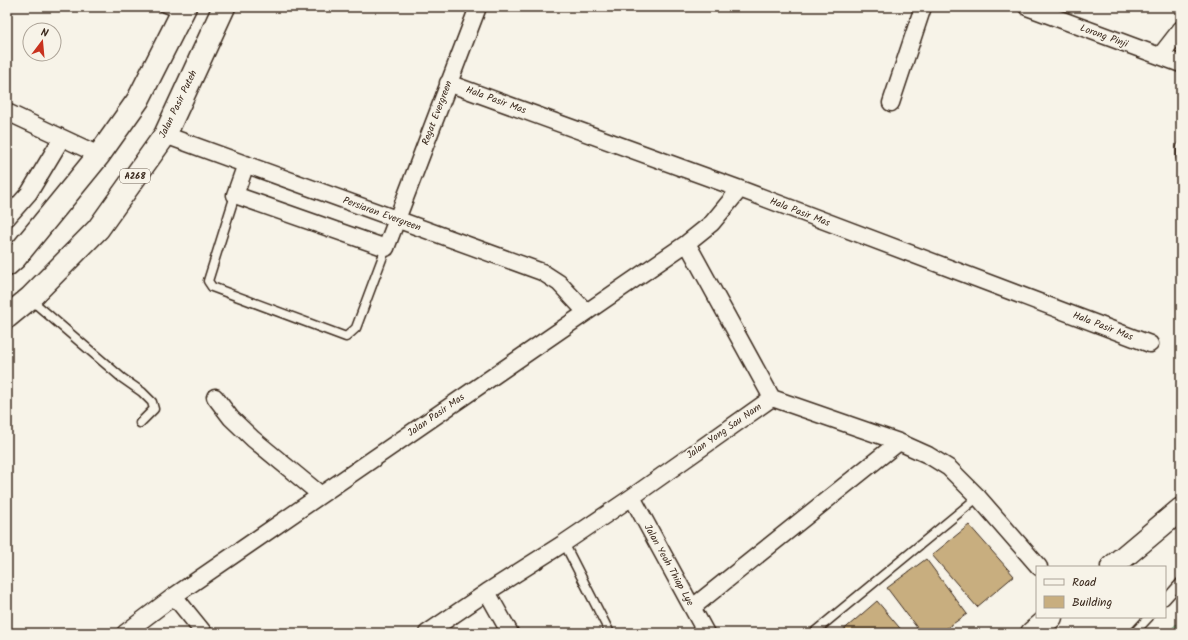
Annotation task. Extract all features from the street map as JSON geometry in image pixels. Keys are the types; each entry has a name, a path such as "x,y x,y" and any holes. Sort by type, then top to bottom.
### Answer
{"main road":[{"name":"Jalan Pasir Puteh","path":"7,317 30,298 98,229 165,135 224,7"},
{"path":"7,265 15,258 99,155 138,100 176,10"},
{"path":"1113,566 1181,509"},
{"path":"1032,633 1050,618"}],"street":[{"name":"Regat Evergreen","path":"386,248 478,7"},
{"path":"892,103 923,7"},
{"name":"Lorong Pinji","path":"1027,7 1181,64"},
{"path":"1160,56 1181,29"},
{"name":"Hala Pasir Mas","path":"448,83 740,189 1150,344"},
{"path":"7,112 99,155"},
{"name":"Persiaran Evergreen","path":"165,135 542,272 559,283 586,312"},
{"path":"7,218 29,193 62,138"},
{"path":"246,164 235,195 386,248"},
{"name":"Jalan Pasir Mas","path":"125,633 174,596 687,243 712,223 740,189"},
{"path":"687,243 772,398"},
{"path":"215,397 232,418 253,439 321,494"},
{"name":"Jalan Yong Sau Nam","path":"427,633 487,592 564,544 772,398 899,442 928,455 949,468 978,497 1038,566"},
{"path":"693,607 899,442"},
{"name":"Jalan Yeoh Thiap Lye","path":"632,497 706,633"},
{"path":"487,592 510,633"},
{"path":"174,596 204,633"}],"lane":[{"path":"1181,147 1181,158"},
{"path":"235,195 208,281 212,287 346,337 356,328 386,248"},
{"path":"30,298 152,402 154,409 140,423"},
{"path":"813,633 978,497"},
{"path":"564,544 610,633"},
{"path":"1166,599 1181,582"},
{"path":"1134,633 1148,618"}],"green space":[{"path":"1181,620 1181,633 1167,633"}],"building":[{"path":"969,525 1014,576 977,607 932,555"},
{"path":"926,559 967,614 940,633 921,633 887,588"},
{"path":"877,601 904,633 840,633"}]}
